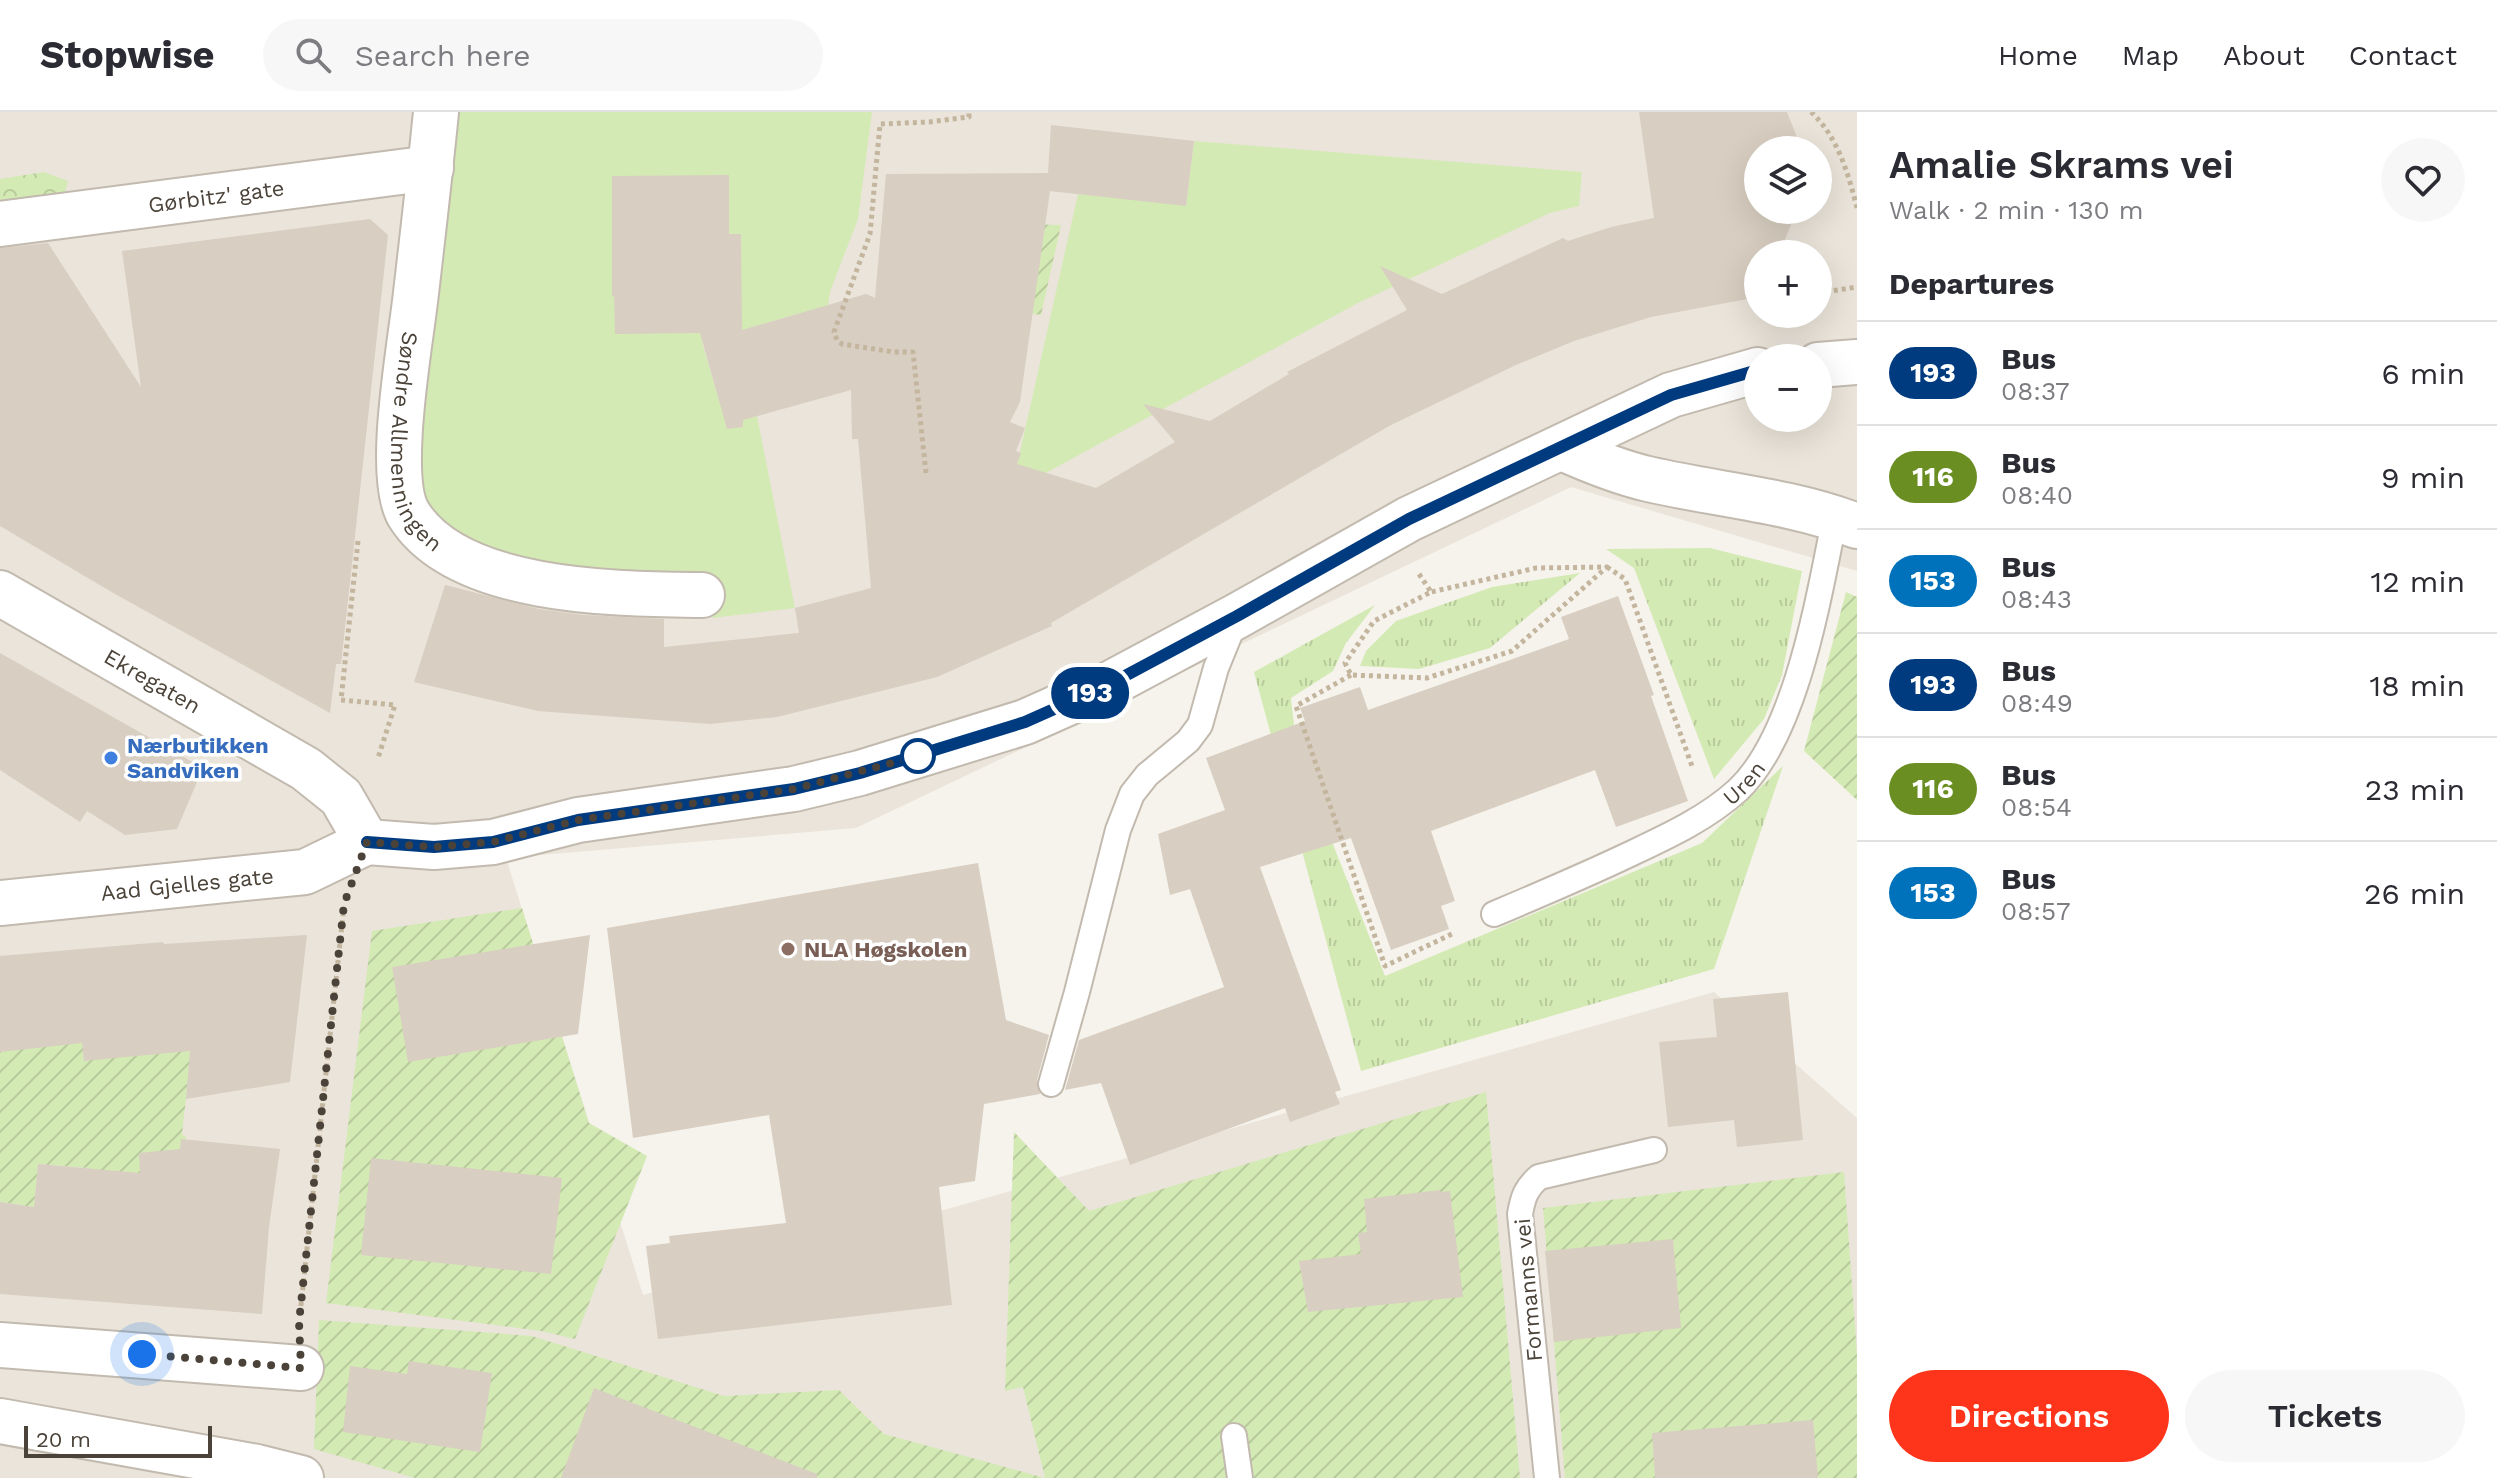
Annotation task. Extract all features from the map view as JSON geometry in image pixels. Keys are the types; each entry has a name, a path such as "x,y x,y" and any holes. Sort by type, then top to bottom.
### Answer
{"street":[{"name":"Søndre Allmenningen","path":"436,112 400,434 401,496 408,514 431,542 451,554 485,569 536,584 623,594 702,595"},
{"name":"Gørbitz' gate","path":"0,224 431,168"},
{"path":"1832,364 1857,362"},
{"path":"367,842 434,847 493,842 578,820 794,789 860,773 1025,722 1108,685 1390,530 1671,395 1744,374"},
{"name":"Uren","path":"1562,448 1645,478 1765,499 1846,521"},
{"name":"Ekregaten","path":"0,593 306,769 341,797 367,842"},
{"name":"Aad Gjelles gate","path":"0,903 305,872 367,842"},
{"path":"0,1345 301,1368"},
{"path":"0,1421 257,1467 301,1478"}],"lane":[{"name":"Uren","path":"1494,914 1640,849 1708,812 1739,789 1766,752 1790,703 1821,585 1846,521"},
{"path":"1051,1084 1118,830 1132,794 1147,775 1188,741 1200,725 1216,668 1237,616"},
{"name":"Formanns vei","path":"1547,1478 1520,1214 1523,1197 1539,1177 1654,1150"},
{"path":"1234,1436 1240,1478"}],"path":[{"path":"926,473 914,353 842,344 834,332 870,234 880,124 969,117 969,112"},
{"path":"1811,112 1822,122 1837,148 1850,179 1857,208"},
{"path":"1832,291 1857,287"},
{"path":"395,705 341,700 360,520 408,514"},
{"path":"1390,530 1431,592"},
{"path":"1494,914 1385,966 1296,706 1351,675 1427,678 1512,651 1607,567"},
{"path":"1351,675 1345,663 1374,621 1431,592 1536,568 1607,567 1625,579 1708,812"},
{"path":"301,1368 299,1322 344,904 367,842"}],"shaded area":[{"path":"0,112 1857,112 1857,571 1571,487 856,828 506,858 643,1295 1714,992 1857,1118 1857,1478 0,1478"}],"green space":[{"path":"456,112 872,112 858,219 830,292 824,333 800,313 702,342 726,424 757,416 795,608 713,618 707,577 573,566 498,554 470,547 453,538 437,520 426,494 420,462"},
{"path":"1194,141 1582,172 1579,206 1550,213 1358,303 1011,492 1078,194 1186,205"},
{"path":"44,172 68,181 62,206 0,212 0,179"},
{"path":"982,223 1061,225 1041,315 972,304"},
{"path":"1710,548 1802,571 1782,675 1764,719 1714,779 1634,568 1606,549"},
{"path":"1580,573 1490,648 1419,669 1360,666 1366,651 1396,621 1492,587"},
{"path":"1846,592 1857,597 1857,800 1804,751"},
{"path":"1375,605 1346,643 1333,671 1291,698 1294,725 1289,733 1385,976 1702,843 1783,766 1714,969 1361,1071 1254,672"},
{"path":"522,908 589,1123 647,1156 575,1339 541,1331 326,1303 372,931"},
{"path":"81,1028 84,1061 227,1029 189,1070 182,1135 186,1136 175,1231 88,1168 38,1164 34,1207 0,1202 0,1052"},
{"path":"1486,1092 1520,1478 1045,1478 1023,1387 1005,1391 1014,1132 1089,1211"},
{"path":"1844,1172 1857,1355 1857,1478 1565,1478 1543,1208"},
{"path":"319,1320 532,1336 724,1396 839,1390 884,1434 1045,1478 415,1478 314,1449"}],"building":[{"path":"1639,112 1787,112 1796,136 1744,136 1744,224 1791,224 1785,240 1744,240 1744,300 1651,317 1574,341 1516,365 1389,426 1051,623 1052,626 937,677 777,717 710,724 538,711 414,682 445,585 539,609 664,619 664,647 799,633 795,608 871,588 858,439 852,439 851,390 743,420 743,427 727,429 700,333 615,334 612,176 729,175 729,234 741,234 742,330 866,294 875,298 886,174 1048,173 1051,125 1194,141 1186,206 1050,191 1020,402 1010,422 1025,428 1016,451 1021,453 1017,464 1096,488 1175,442 1143,404 1210,421 1289,374 1287,372 1407,310 1380,266 1442,294 1563,238 1568,241 1611,227 1654,218"},
{"path":"370,219 388,235 341,664 336,664 330,713 115,594 0,526 0,248 48,243 141,387 122,251"},
{"path":"1618,596 1688,801 1616,827 1595,770 1431,831 1455,901 1441,906 1449,929 1391,950 1351,838 1260,867 1341,1090 1335,1092 1340,1104 1290,1122 1285,1108 1130,1165 1101,1083 1065,1090 1079,1040 1224,987 1190,889 1170,895 1158,834 1225,810 1206,758 1305,721 1300,708 1360,687 1368,710 1569,639 1561,617"},
{"path":"0,653 203,768 177,829 125,835 87,811 80,822 0,770"},
{"path":"978,863 1006,1020 1049,1035 1037,1080 1040,1094 984,1104 975,1181 939,1187 952,1305 658,1339 646,1246 670,1243 669,1236 786,1223 769,1115 633,1138 607,928"},
{"path":"307,935 290,1082 186,1099 190,1051 84,1061 82,1043 0,1052 0,956 163,942"},
{"path":"590,935 578,1034 408,1062 392,967"},
{"path":"1788,992 1803,1140 1737,1147 1734,1120 1668,1127 1659,1042 1717,1037 1713,999"},
{"path":"181,1139 280,1149 269,1227 262,1314 0,1294 0,1202 34,1207 38,1164 140,1173 139,1153 180,1149"},
{"path":"371,1158 562,1178 551,1274 361,1255"},
{"path":"1450,1191 1463,1297 1308,1312 1299,1261 1361,1254 1358,1233 1367,1232 1364,1199"},
{"path":"1673,1239 1681,1328 1554,1342 1545,1251"},
{"path":"409,1361 492,1373 480,1452 343,1432 350,1366 407,1374"},
{"path":"594,1388 817,1474 817,1478 561,1478"},
{"path":"1813,1420 1818,1478 1655,1478 1652,1433"}],"bus line":[{"name":"193","path":"367,842 434,847 493,842 578,820 794,789 860,773 1025,722 1108,685 1409,519 1671,395 1744,374"}],"place":[{"name":"Nærbutikken Sandviken","path":"111,758"},
{"name":"NLA Høgskolen","path":"788,949"}],"route":[{"path":"142,1354 301,1368 299,1322 344,904 367,842 434,847 493,842 578,820 794,789 918,756"}]}
